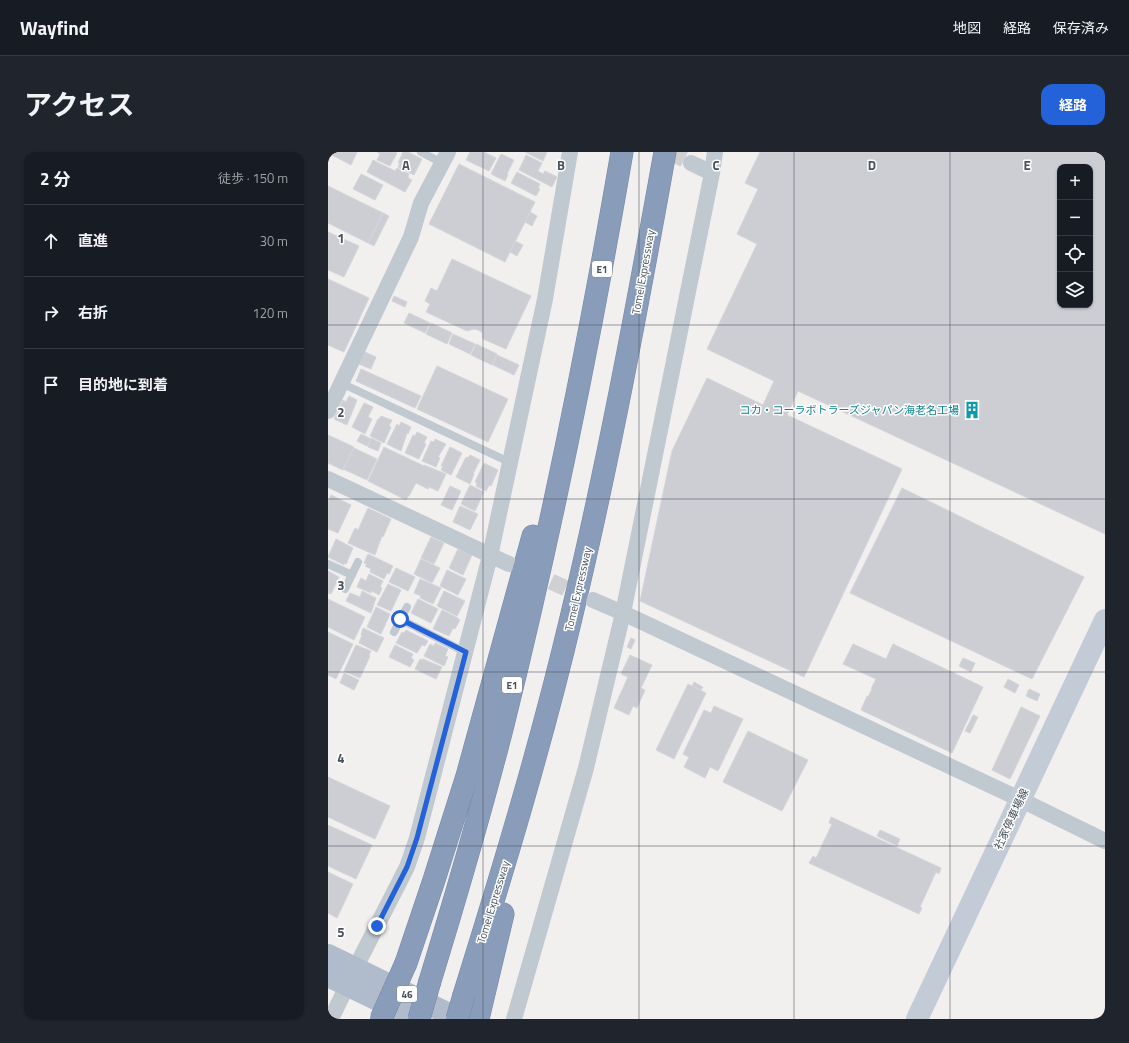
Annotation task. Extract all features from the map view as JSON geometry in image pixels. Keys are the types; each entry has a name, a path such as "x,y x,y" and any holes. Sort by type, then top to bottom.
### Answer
{"highway":[{"name":"E1","path":"418,1019 468,855 503,726 546,543 579,386 622,152"},
{"name":"Tomei Expressway","path":"458,1019 475,1006 504,865 541,737 571,618 626,369 665,152"},
{"path":"386,1019 434,880 467,776 537,522 579,386"},
{"path":"381,1019 406,963"}],"main road":[{"name":"社家停車場線","path":"917,1019 1105,620"},
{"name":"46","path":"328,954 352,977 418,1019"},
{"name":"46","path":"328,976 352,977 458,1019"}],"street":[{"path":"331,1019 407,867 417,838 466,652 511,463 545,299 570,152"},
{"path":"514,1019 586,768 623,613 712,173 714,152"},
{"path":"328,411 411,236 421,203 445,157"},
{"path":"691,163 712,173"},
{"path":"328,479 509,564"},
{"path":"594,600 1105,841"}],"lane":[{"path":"422,152 445,157"},
{"path":"341,383 511,463"},
{"path":"345,589 358,562"},
{"path":"328,564 352,575"},
{"path":"394,632 407,607"},
{"path":"400,619 466,652"}],"building":[{"path":"334,152 357,152 351,165 332,155"},
{"path":"377,152 397,153 390,166 377,160 380,154"},
{"path":"403,152 408,152 422,159 414,175 398,167 400,163 398,163"},
{"path":"470,152 484,152 496,158 489,171 466,160"},
{"path":"525,152 547,152 543,161"},
{"name":"コカ・コーラボトラーズジャパン海老名工場","path":"760,152 1105,152 1105,534 798,391 787,415 902,469 804,677 640,601 672,451 707,378 763,405 774,381 707,349 757,244 737,234 758,189 745,183"},
{"path":"501,154 514,160 505,181 491,174"},
{"path":"526,155 542,163 538,171 543,174 545,171 557,177 552,187 519,170"},
{"path":"373,160 395,171 397,168 409,174 408,178 412,180 405,192 367,172"},
{"path":"459,164 535,202 505,262 429,224"},
{"path":"517,172 540,184 538,188 540,189 536,196 511,183"},
{"path":"361,174 383,185 375,200 353,189"},
{"path":"328,186 383,213 368,243 328,223"},
{"path":"530,212 537,216 532,226 525,222"},
{"path":"383,213 389,216 374,246 368,243"},
{"path":"328,232 359,246 344,277 328,270"},
{"path":"515,241 523,245 517,256 510,252"},
{"path":"452,259 531,296 506,349 483,339 482,332 478,330 474,329 467,331 426,312 430,304 425,301 431,288 437,291"},
{"path":"328,279 369,298 344,352 328,345"},
{"path":"394,296 407,302 405,307 392,301"},
{"path":"409,313 430,323 425,333 404,323"},
{"path":"431,323 452,333 447,344 426,334"},
{"path":"453,334 475,344 470,354 449,344"},
{"path":"476,344 497,354 492,365 471,355"},
{"path":"365,352 376,357 371,369 359,364"},
{"path":"497,355 519,365 514,375 493,365"},
{"path":"437,366 508,399 488,442 417,409"},
{"path":"361,369 421,396 415,408 356,381"},
{"path":"349,396 357,400 347,425 334,419 343,400 346,402"},
{"path":"364,403 373,407 368,417 372,419 365,434 352,427"},
{"path":"381,416 392,420 389,426 391,427 384,443 370,436"},
{"path":"401,422 411,427 408,434 407,433 401,451 387,444 397,424 399,426"},
{"path":"417,432 427,437 424,443 426,444 419,459 405,453 413,435 415,436"},
{"path":"361,434 371,439 367,446 357,441"},
{"path":"328,435 354,447 343,470 328,463"},
{"path":"371,438 381,443 378,451 368,447"},
{"path":"435,439 446,444 438,457 440,458 436,467 422,461 431,441 434,442"},
{"path":"384,447 424,466 446,474 438,491 429,487 428,489 416,483 406,500 368,481"},
{"path":"450,447 462,453 451,475 441,470 443,466 441,466"},
{"path":"354,448 377,459 367,480 343,469"},
{"path":"470,455 480,460 470,484 456,477 466,457 468,458"},
{"path":"484,463 498,470 491,486 489,485 486,491 476,486 477,483 475,482"},
{"path":"470,485 484,492 475,511 461,504"},
{"path":"450,486 461,491 452,510 441,505"},
{"path":"902,488 1084,577 1032,679 850,593"},
{"path":"331,495 351,505 338,533 328,529 328,501"},
{"path":"460,506 478,514 470,530 453,522"},
{"path":"368,508 391,519 383,537 382,536 375,555 348,543 355,528 358,530"},
{"path":"431,537 444,543 434,564 421,558"},
{"path":"336,539 353,548 346,564 344,563 344,565 328,557"},
{"path":"458,549 472,555 463,575 449,568"},
{"path":"368,554 393,566 389,574 387,573 384,579 370,572 371,569 365,566 367,564 364,563"},
{"path":"421,559 440,568 432,583 414,574"},
{"path":"396,568 415,577 408,591 389,582"},
{"path":"447,570 466,579 458,595 440,586"},
{"path":"328,571 339,577 331,594 328,593"},
{"path":"369,574 383,581 380,587 382,588 379,595 372,591 371,593 357,587 361,578 366,581"},
{"path":"420,579 441,588 433,604 420,598 421,596 414,593"},
{"path":"388,584 401,590 391,611 377,605"},
{"path":"362,591 376,598 371,613 346,601 350,593 360,597"},
{"path":"444,591 465,601 457,616 437,606"},
{"path":"328,599 365,617 354,640 328,627"},
{"path":"418,599 438,609 431,623 411,613"},
{"path":"376,607 390,614 381,634 367,627"},
{"path":"442,610 460,620 455,629 453,628 449,636 433,629"},
{"path":"363,628 384,638 377,652 359,643"},
{"path":"406,630 428,641 425,646 422,645 417,653 396,643 402,632 404,633"},
{"path":"328,632 353,644 336,679 328,675"},
{"path":"631,638 635,640 631,649 627,647"},
{"path":"435,643 448,649 445,656 448,657 444,666 424,656 430,644 434,646"},
{"path":"853,644 886,659 893,644 983,687 952,753 861,710 876,679 843,664"},
{"path":"356,645 371,651 360,678 344,671"},
{"path":"395,645 413,654 411,658 414,660 410,667 389,657"},
{"path":"630,655 652,665 641,688 645,690 637,708 633,706 629,715 614,708 628,677 621,674"},
{"path":"963,658 975,663 971,672 959,666"},
{"path":"420,659 442,667 436,679 415,669"},
{"path":"344,673 359,680 354,690 340,683"},
{"path":"1008,679 1019,685 1015,693 1004,687"},
{"path":"694,682 703,687 701,690 692,686"},
{"path":"688,684 706,693 674,759 656,750"},
{"path":"1029,689 1040,694 1037,701 1026,696"},
{"path":"714,706 743,719 718,771 710,767 705,778 684,767 689,757 683,754 704,710 711,713"},
{"path":"1021,707 1040,716 1010,779 992,770"},
{"path":"973,715 978,717 970,733 965,731"},
{"path":"748,731 808,760 782,811 723,782"},
{"path":"328,777 390,806 375,839 328,817"},
{"path":"831,817 941,868 939,874 936,872 920,907 922,908 919,914 809,863 813,856 816,858 832,824 829,823"},
{"path":"328,825 372,845 356,879 328,866"},
{"path":"880,830 900,839 897,846 877,836"},
{"path":"328,872 353,884 337,918 328,913"}],"tunnel":[{"path":"670,152 691,163"},
{"path":"529,572 586,597"}],"place":[{"name":"コカ・コーラボトラーズジャパン海老名工場","path":"972,410"}],"route":[{"path":"377,926 407,867 417,838 466,652 400,619"}]}
